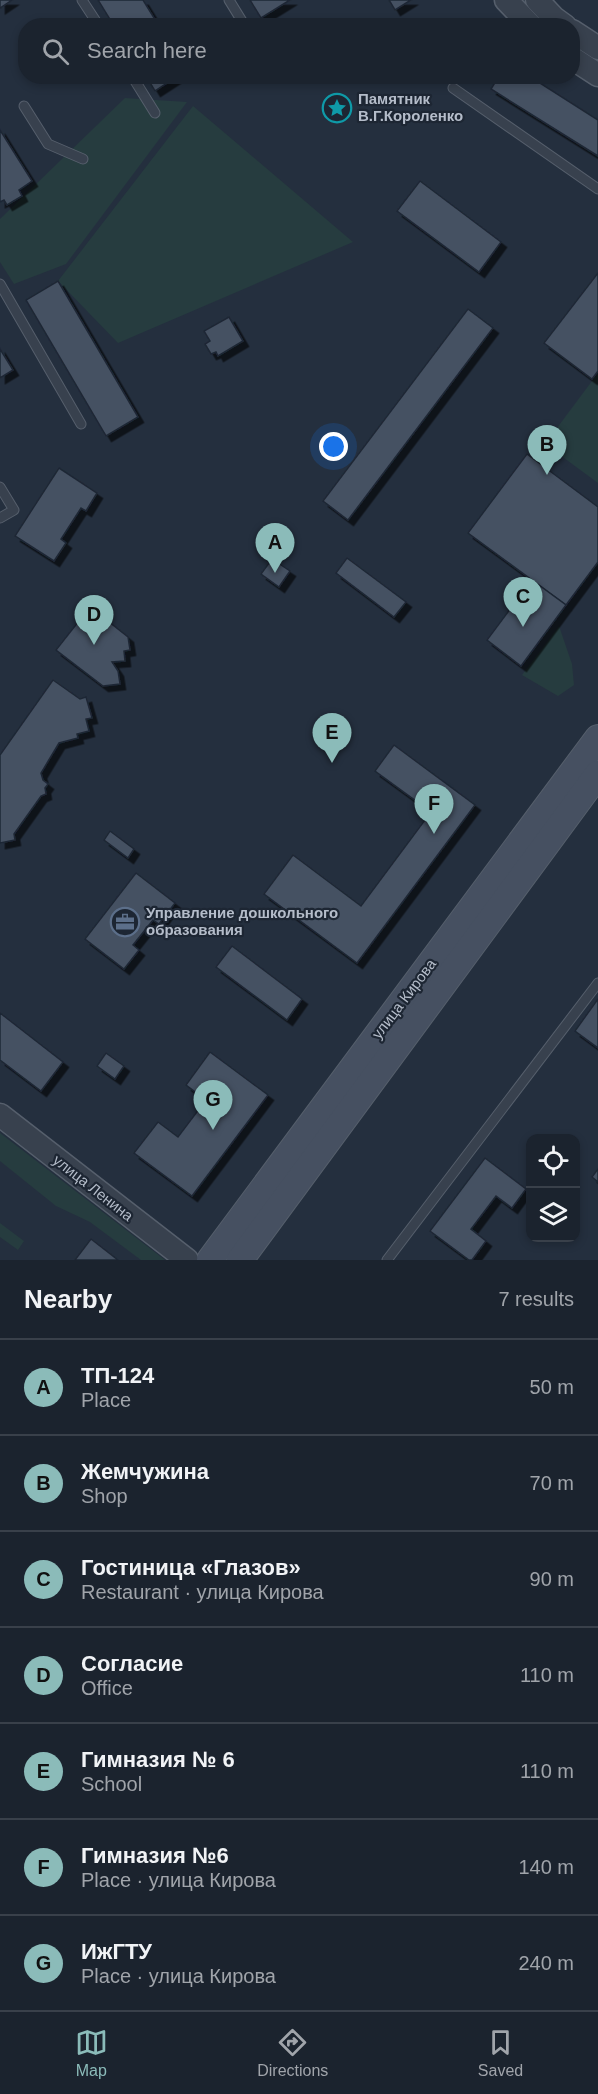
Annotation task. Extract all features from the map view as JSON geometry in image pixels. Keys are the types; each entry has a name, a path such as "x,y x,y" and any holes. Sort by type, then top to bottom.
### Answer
{"main road":[{"name":"улица Кирова","path":"240,1260 589,782 598,738"},
{"name":"улица Кирова","path":"210,1260 589,782"}],"street":[{"path":"506,0 523,18"},
{"path":"537,0 554,18"},
{"path":"580,36 598,48"},
{"path":"580,63 598,75"},
{"name":"улица Ленина","path":"0,1115 187,1260"}],"lane":[{"path":"82,0 94,18"},
{"path":"229,0 240,18"},
{"path":"137,84 155,113"},
{"path":"453,88 598,189"},
{"path":"24,106 48,144 83,159"},
{"path":"0,284 81,424"},
{"path":"0,487 14,510 0,518"},
{"path":"387,1260 598,983"}],"green space":[{"path":"125,98 187,102 66,264 14,284 0,262 0,219"},
{"path":"193,106 353,242 118,343 58,281"},
{"path":"598,373 598,483 545,444"},
{"path":"559,626 572,664 574,685 558,696 522,675"},
{"path":"0,1133 165,1260 141,1260 90,1222 56,1206 0,1161"},
{"path":"0,1223 24,1241 18,1250 0,1237"}],"building":[{"path":"0,0 12,0 0,8"},
{"path":"98,0 143,0 154,18 109,18"},
{"path":"250,0 290,0 261,18"},
{"path":"389,0 411,0 395,10"},
{"path":"151,84 166,84 155,91"},
{"path":"494,84 542,84 598,120 598,156 491,89"},
{"path":"0,130 32,181 19,190 22,196 7,205 4,200 0,202"},
{"path":"420,181 501,242 479,272 397,211"},
{"path":"598,273 598,371 592,379 544,343"},
{"path":"58,281 138,417 106,436 26,300"},
{"path":"468,309 493,328 348,520 323,501"},
{"path":"229,317 243,341 218,356 216,352 211,354 205,344 210,341 204,331"},
{"path":"0,349 13,370 0,378"},
{"path":"527,454 598,507 598,562 566,605 468,533"},
{"path":"59,468 97,493 86,511 81,508 61,539 66,543 54,561 15,536"},
{"path":"347,558 406,602 394,617 336,573"},
{"path":"272,559 290,571 279,587 261,574"},
{"path":"532,580 566,605 521,666 487,640"},
{"path":"90,607 128,637 130,650 124,651 125,661 112,662 118,671 120,684 103,686 56,650"},
{"path":"53,680 80,699 86,697 92,718 86,719 89,731 77,734 78,738 59,743 41,773 43,780 48,784 45,788 46,794 41,796 14,834 15,840 0,843 0,755"},
{"path":"394,745 475,805 357,963 264,894 293,855 361,906 431,812 375,771"},
{"path":"110,831 134,849 128,858 104,840"},
{"name":"Управление дошкольного образования","path":"136,873 175,903 159,924 153,920 133,945 139,950 124,969 85,939"},
{"path":"232,946 302,999 287,1020 216,967"},
{"path":"598,999 598,1048 575,1031"},
{"path":"0,1013 63,1062 41,1091 0,1060"},
{"path":"210,1052 268,1095 192,1196 134,1153 158,1122 178,1137 206,1100 186,1085"},
{"path":"106,1053 124,1066 115,1079 97,1066"},
{"path":"485,1158 526,1189 512,1208 496,1196 471,1229 486,1241 472,1260 430,1231"},
{"path":"598,1169 598,1182 592,1177"},
{"path":"91,1239 118,1260 75,1260"}],"place":[{"name":"Памятник В.Г.Короленко","path":"337,108"},
{"name":"Жемчужина","path":"547,475"},
{"name":"ТП-124","path":"275,573"},
{"name":"Гостиница «Глазов»","path":"523,627"},
{"name":"Согласие","path":"94,645"},
{"name":"Гимназия № 6","path":"332,763"},
{"name":"Гимназия №6","path":"434,834"},
{"name":"Управление дошкольного образования","path":"125,922"},
{"name":"ИжГТУ","path":"213,1130"}]}
